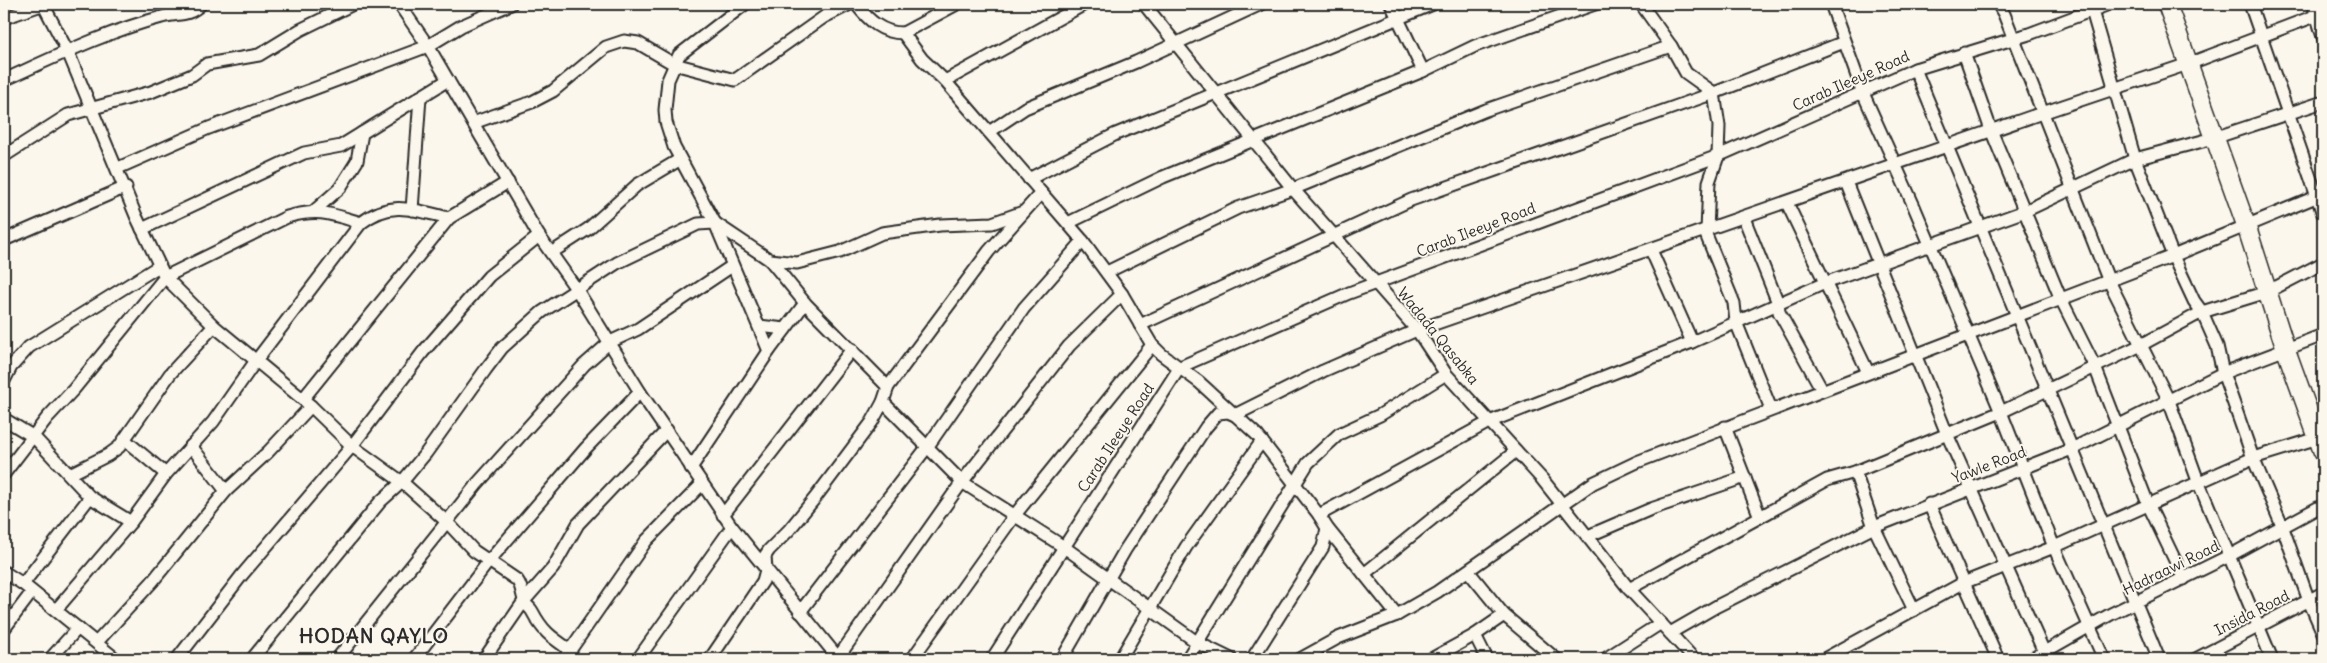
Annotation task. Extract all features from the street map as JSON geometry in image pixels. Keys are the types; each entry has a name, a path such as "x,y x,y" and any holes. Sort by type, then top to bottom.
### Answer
{"highway":[{"path":"2167,4 2246,225 2286,350 2319,433"}],"street":[{"path":"4,18 43,4 68,52 162,272 214,326 255,362 307,403 352,446 402,482 447,522 474,551 517,580 521,586 524,601 547,634 569,656 646,541 702,484"},
{"path":"4,80 68,52 164,16 175,17 188,13 201,4"},
{"path":"4,156 68,116 167,86 192,75 207,64 259,55 300,30 353,4"},
{"path":"399,4 428,46 539,236 578,290 640,392 723,515 838,659 962,482 1069,346 1122,294"},
{"path":"118,168 210,128 428,46 461,26 511,4"},
{"path":"745,4 679,55 668,80 665,110 669,134 679,160 715,223 769,351"},
{"path":"473,123 532,102 553,91 606,47 624,41 638,43 674,64 735,80 824,17 850,4"},
{"path":"856,4 882,30 903,33 957,4"},
{"path":"945,81 1085,4"},
{"path":"989,132 1025,108 1176,44 1261,4"},
{"path":"1392,4 1422,71"},
{"path":"1030,179 1116,134 1433,4"},
{"path":"1068,223 1163,177 1422,71 1475,46 1595,4"},
{"path":"1641,4 1671,46 1686,73 1714,93 1719,126 1718,156 1709,182 1706,231 1734,303 1736,322 1771,409"},
{"path":"1831,4 1863,93 2001,412 2054,547 2088,627 2104,659"},
{"path":"1998,4 2004,14 2108,279 2169,401 2198,481 2272,659"},
{"name":"Carab Ileeye Road","path":"992,659 1180,366 1349,293 1718,156 1915,69 2029,34 2091,6 2109,4"},
{"path":"2250,4 2320,195 2323,214"},
{"path":"2313,4 2320,15 2323,37"},
{"name":"Wadada Qasabka","path":"1148,5 1176,44 1292,189 1335,235 1417,330 1446,374 1562,503 1629,589 1670,632 1690,658"},
{"path":"2091,6 2136,159 2173,256 2217,346 2223,373 2253,458 2283,528 2309,601 2323,633"},
{"path":"1062,659 1108,579 1206,427 1218,413 1228,412 1235,415 1323,371 1417,330 1788,203 1991,130 2188,64 2320,15"},
{"path":"903,33 922,59 945,81 1083,241 1122,294 1152,344 1161,354 1180,366 1262,441 1319,514 1327,528 1397,615"},
{"path":"1140,325 1411,200 1714,93 1844,42"},
{"path":"1107,272 1238,208 1292,189 1486,110 1671,46"},
{"path":"1964,53 1991,130 2060,298 2095,367 2148,504 2184,579"},
{"path":"1915,69 1982,227 2102,525 2159,659"},
{"path":"142,229 304,153 341,146 448,80"},
{"path":"412,210 420,97"},
{"path":"1319,514 1489,422 1692,342 1825,283 2025,211 2136,159 2214,138 2323,102"},
{"path":"313,212 340,188 357,161 362,133"},
{"path":"551,253 588,229 637,185 679,160"},
{"path":"97,642 152,582 226,491 268,452 449,218 508,182"},
{"path":"1846,182 1881,263 1915,354 1948,434 2044,652"},
{"path":"4,240 126,187"},
{"path":"710,659 757,592 766,570 764,560 769,550 789,530 815,498 872,422 883,402 888,387 989,251 1040,193"},
{"path":"1300,659 1338,638 1397,615 1469,572 1593,482 1619,470 1771,409 2108,279 2173,256 2320,195"},
{"path":"1788,203 1868,372"},
{"path":"56,610 131,522 166,474 213,422 255,362 361,223 376,212 394,208 449,218"},
{"path":"4,381 11,367 29,347 162,272 288,217 313,212 324,212 361,223"},
{"path":"770,260 797,263 840,252 882,233 940,225 992,223 1023,212"},
{"path":"1744,218 1778,303 1779,312 1822,390"},
{"path":"252,659 380,502 402,482 441,433 502,348 542,312 617,263 698,224 715,223 770,260 805,303 888,387"},
{"path":"177,659 242,575 352,446 423,352 489,276 539,236"},
{"path":"800,612 928,446 1024,308 1083,241"},
{"path":"1652,250 1692,342"},
{"path":"1629,589 1827,480 1855,472 2001,412 2141,345 2202,312 2267,292 2323,263"},
{"path":"337,659 447,522 542,410 610,342 638,329 732,266"},
{"path":"4,474 47,418 74,389 162,272"},
{"path":"691,468 769,351 805,303"},
{"path":"70,474 108,455 125,440 170,374 214,326"},
{"path":"760,326 785,329"},
{"name":"Yawle Road","path":"1670,632 1874,527 1929,504 2072,450 2223,373 2323,335"},
{"path":"912,659 1014,516 1152,344"},
{"path":"723,515 852,349"},
{"path":"1187,659 1308,463 1339,434 1380,415 1446,374"},
{"path":"414,659 489,561 586,448 640,392"},
{"path":"883,402 962,482 1064,548 1198,643 1231,659"},
{"path":"4,419 34,437 90,497 131,522"},
{"path":"1725,427 1760,517"},
{"path":"484,659 524,601 553,568 578,524 667,430"},
{"path":"1824,659 1963,583 2054,547 2198,481 2319,433"},
{"path":"125,440 166,474"},
{"path":"1120,659 1151,609 1157,593 1186,547 1262,441"},
{"path":"191,446 226,491"},
{"path":"1364,574 1516,451"},
{"path":"1855,472 1874,527 1914,610"},
{"path":"1588,536 1650,509 1745,477"},
{"path":"4,629 28,588 90,497"},
{"path":"1929,504 1998,659"},
{"name":"Hadraawi Road","path":"2032,659 2088,627 2283,528 2323,505"},
{"path":"638,659 732,527"},
{"path":"1252,659 1322,547 1327,528"},
{"path":"4,572 28,588 116,659"},
{"path":"1469,572 1504,615 1556,659"},
{"name":"Insida Road","path":"2196,659 2323,593"},
{"path":"1431,659 1475,636 1504,615"},
{"path":"1605,659 1661,623"},
{"path":"50,659 78,628"},
{"path":"1475,636 1487,659"}],"district":[{"name":"HODAN QAYLO","path":"374,636"}]}
